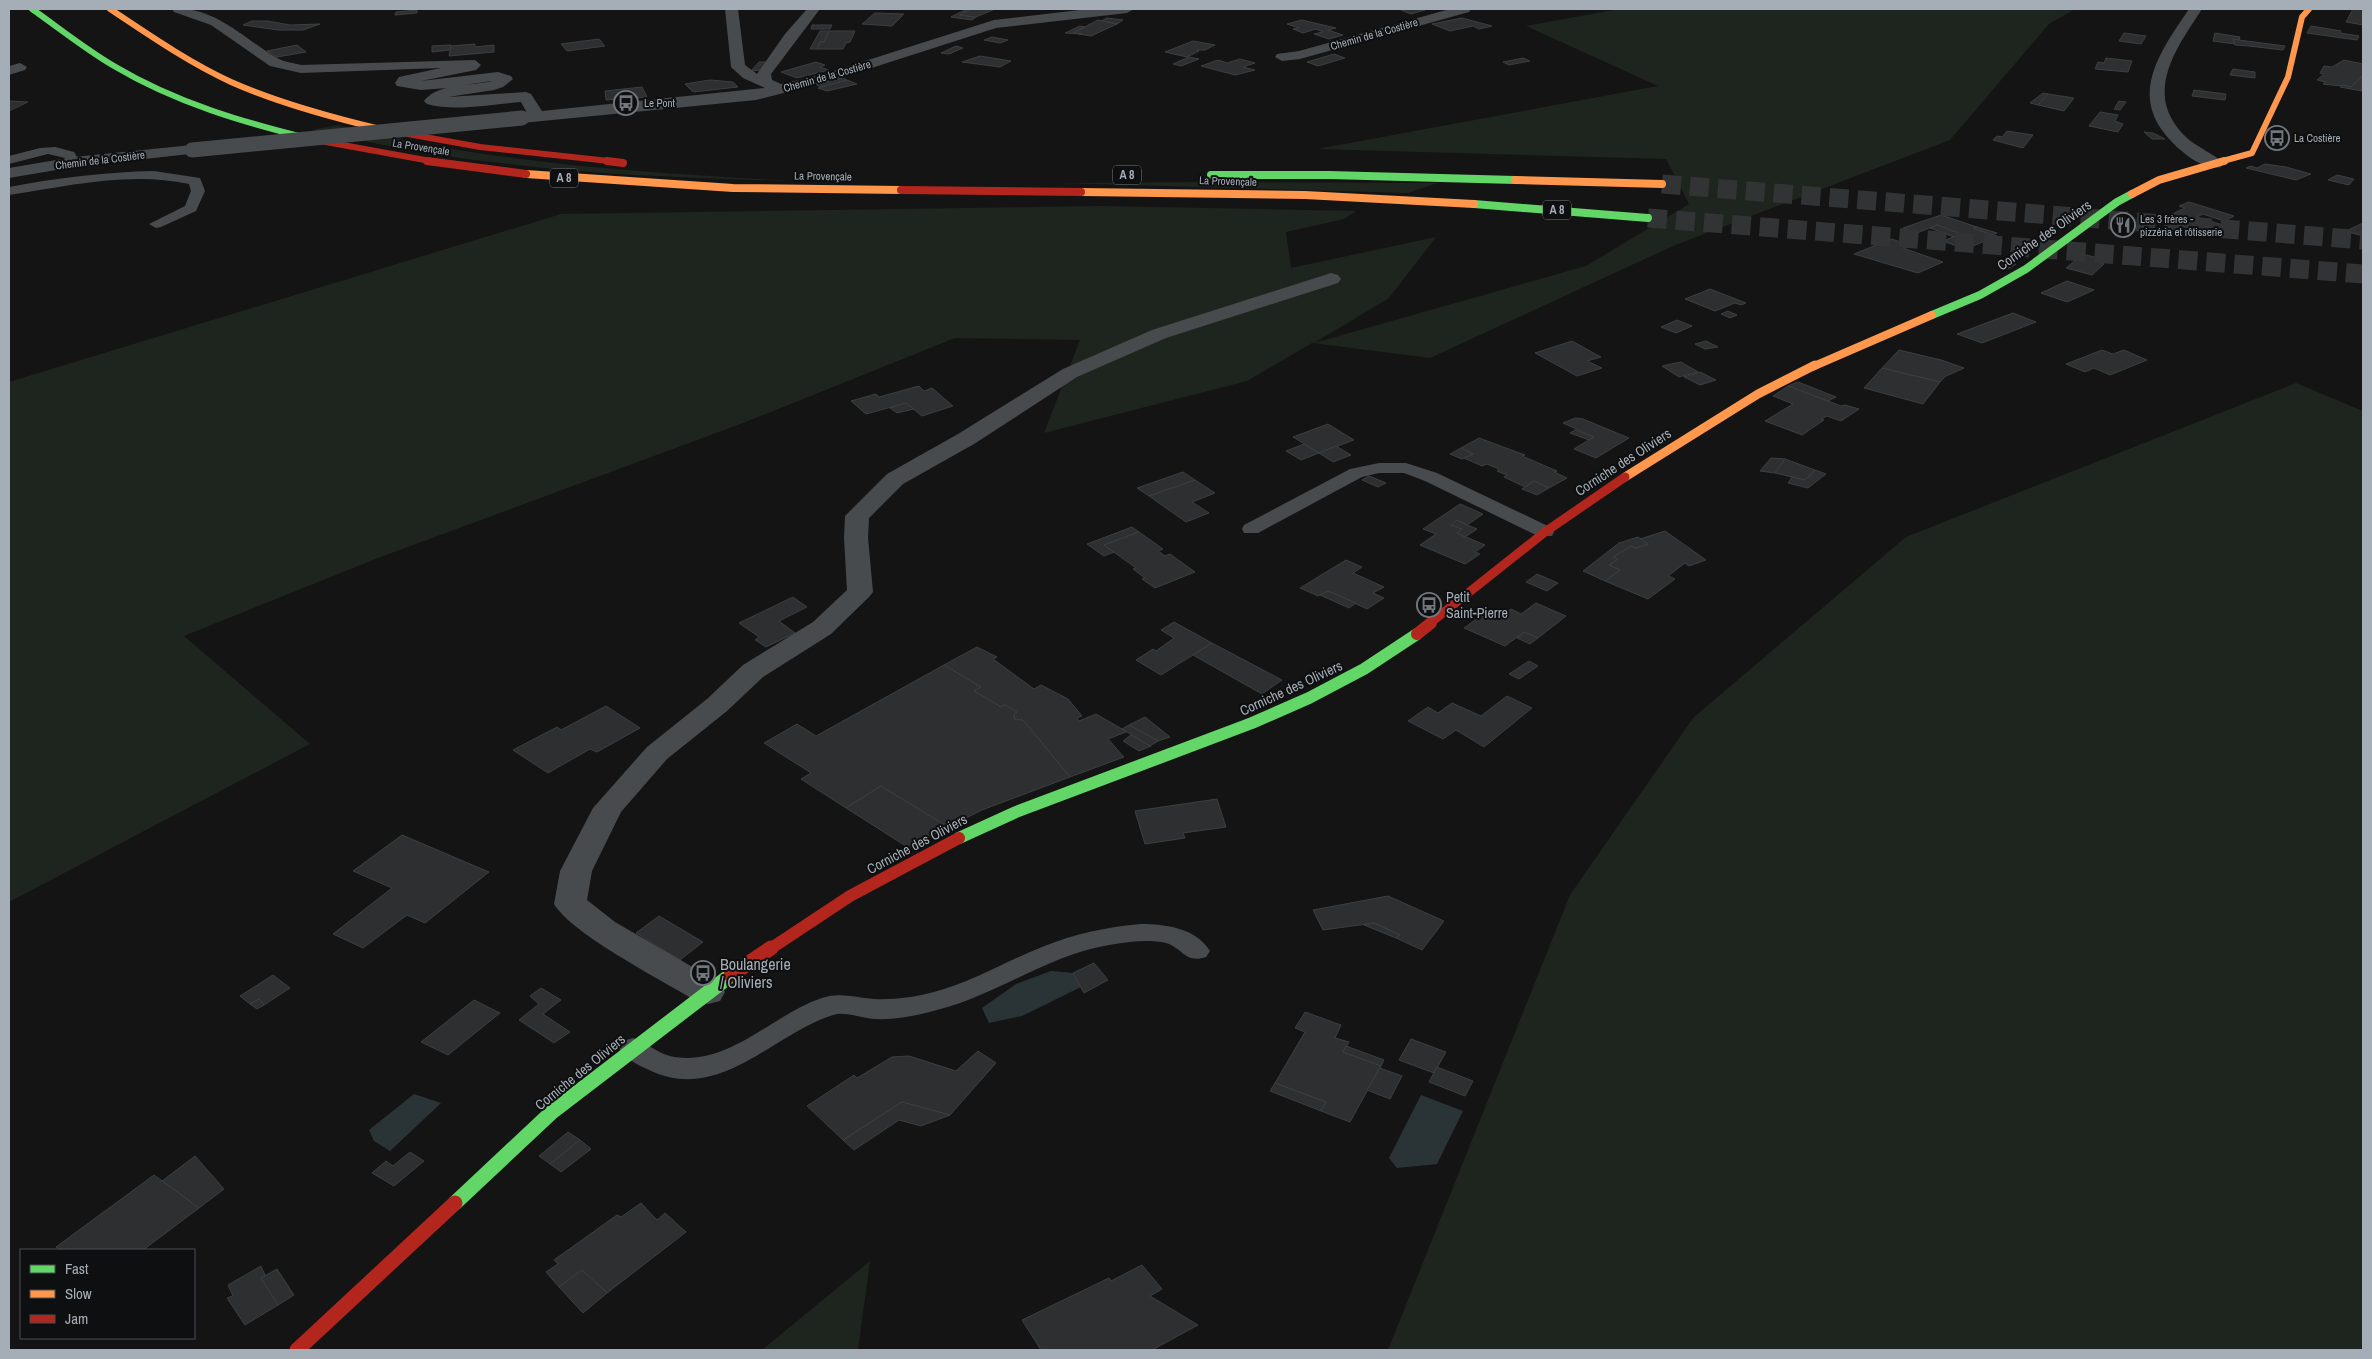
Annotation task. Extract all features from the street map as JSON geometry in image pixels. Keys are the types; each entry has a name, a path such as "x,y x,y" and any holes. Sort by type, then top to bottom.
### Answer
{"main road":[{"name":"La Provençale","path":"32,9 82,46 140,80 226,117 347,147 473,168 642,184 724,187 1191,192 1370,198 1466,203 1648,218"},
{"name":"La Provençale","path":"110,9 213,72 247,88 343,120 422,137 504,150 639,165"},
{"name":"Corniche des Oliviers","path":"297,1350 552,1112 745,964 842,902 953,840 1042,801 1234,730 1327,690 1404,643 1459,602 1545,532 1611,486 1758,394 1808,369 1980,295 2026,269 2126,198 2159,180 2215,163 2244,157 2256,149 2288,76 2302,17 2309,9"},
{"name":"La Provençale","path":"1202,175 1446,177 1662,184"}],"street":[{"path":"179,9 216,22 275,63 301,69 474,64 471,67 424,75 402,82 410,86 498,76 506,79 496,86 448,93 435,97 432,100 452,102 526,96 529,118"},
{"path":"731,9 738,67 748,75 781,90"},
{"path":"765,82 764,74 790,37 814,9"},
{"name":"Chemin de la Costière","path":"9,173 74,162 724,100 781,90 826,78 994,24 1024,19 1127,9"},
{"name":"Chemin de la Costière","path":"1282,58 1300,56 1464,9"},
{"path":"2195,9 2160,70 2157,94 2174,136 2188,150 2215,163"},
{"path":"708,992 603,930 570,904 576,871 608,808 658,753 753,671 822,628 860,592 856,538 857,516 895,479 966,439 1070,372 1159,334 1331,279"}],"lane":[{"path":"9,160 28,154 53,150 70,155 74,162"},
{"path":"9,191 50,184 117,177 179,176 195,181 198,191 192,208 156,224"},
{"path":"1251,529 1356,474 1379,468 1406,468 1431,477 1545,532"},
{"path":"633,1048 665,1065 684,1069 710,1067 754,1046 810,1013 832,1005 875,1009 908,1008 948,997 1074,944 1122,933 1158,933 1178,938 1197,951"}],"shaded area":[{"path":"1619,9 2075,9 2049,24 1950,140 1673,246 1430,358 1312,343 1247,381 1044,433 1080,340 955,338 743,423 378,558 184,636 310,744 9,902 9,382 561,214 1102,206 1356,211 1344,219 1286,232 1291,268 1436,237 1389,298 1314,343 1586,266 1689,204 1666,159 1317,149 1658,86 1526,26"},
{"path":"338,125 438,147 535,161 644,172 791,181 716,179 566,170 424,152 312,130"},
{"path":"1058,183 1437,183 1408,193"},
{"path":"2296,383 2363,411 2363,1350 1388,1350 1570,895 1693,718 1906,537"},
{"path":"1051,971 1073,973 1081,987 1022,1016 989,1023 982,1008 1016,984"},
{"path":"414,1094 441,1103 390,1151 374,1141 369,1130"},
{"path":"1421,1095 1463,1111 1437,1164 1397,1168 1389,1158"},
{"path":"870,1261 858,1350 762,1350"}],"building":[{"path":"967,9 975,9 960,15 976,17 972,20 951,17"},
{"path":"971,9 995,9 976,17 960,15"},
{"path":"2353,9 2363,9 2363,25 2346,22"},
{"path":"417,10 417,13 395,15 396,12"},
{"path":"1401,10 1425,10 1411,14"},
{"path":"875,13 904,14 892,26 862,24"},
{"path":"1107,18 1123,20 1117,24 1101,21"},
{"path":"1462,18 1492,26 1479,29 1473,26 1450,31 1432,24"},
{"path":"1098,20 1117,24 1091,36 1073,33"},
{"path":"1302,20 1336,28 1328,30 1343,35 1329,39 1314,34 1323,32 1316,29 1303,33 1293,29 1299,28 1287,24"},
{"path":"252,21 268,21 290,25 320,24 303,30 278,30 243,25"},
{"path":"812,25 832,25 830,29 811,29"},
{"path":"1080,26 1085,27 1073,33 1083,34 1065,33"},
{"path":"2311,26 2359,36 2357,40 2307,33"},
{"path":"820,31 829,31 824,42 820,42 817,49 810,49"},
{"path":"829,31 855,31 850,42 846,43 843,49 817,49 820,42 824,42"},
{"path":"2124,33 2146,36 2141,44 2119,41"},
{"path":"2215,33 2240,37 2239,40 2233,39 2235,44 2213,41"},
{"path":"992,37 1008,40 1000,43 984,40"},
{"path":"599,39 605,46 567,51 561,44"},
{"path":"2233,39 2285,46 2283,50 2235,45"},
{"path":"1193,41 1215,45 1205,50 1197,50 1199,51 1187,57 1165,52"},
{"path":"475,44 475,47 494,45 494,52 449,56 451,46"},
{"path":"297,45 306,52 277,57 267,51"},
{"path":"451,45 450,50 432,52 432,46"},
{"path":"956,46 963,48 949,54 941,53"},
{"path":"1334,54 1345,58 1318,66 1307,62"},
{"path":"980,56 1011,61 1000,67 962,62"},
{"path":"1189,57 1199,59 1181,66 1173,64"},
{"path":"1523,58 1530,61 1509,65 1503,62"},
{"path":"2106,58 2132,61 2128,72 2095,69 2098,62 2104,63"},
{"path":"1240,59 1255,63 1243,67 1255,70 1235,75 1201,66 1218,60 1227,63"},
{"path":"2344,60 2363,64 2363,76 2351,87 2323,84 2326,82 2317,80 2324,74 2320,73 2324,66 2332,67"},
{"path":"759,62 767,62 761,70 751,71"},
{"path":"816,62 825,65 820,67 829,70 797,78 781,72"},
{"path":"2233,69 2255,72 2255,78 2230,75"},
{"path":"2362,76 2362,91 2340,87 2343,85 2351,87"},
{"path":"843,78 847,80 822,87 817,85"},
{"path":"710,80 733,82 738,87 693,92 685,84"},
{"path":"847,80 857,84 827,91 818,88"},
{"path":"642,87 647,97 606,100 605,91"},
{"path":"2194,90 2226,94 2225,100 2192,96"},
{"path":"2043,93 2048,94 2038,105 2030,103"},
{"path":"2048,94 2074,98 2064,111 2038,105"},
{"path":"9,101 28,102 9,111"},
{"path":"2119,101 2126,102 2120,110 2114,109"},
{"path":"2100,112 2118,115 2115,121 2123,124 2118,132 2089,126"},
{"path":"2007,131 2033,135 2023,148 1993,140 1997,136 2002,137"},
{"path":"2144,132 2153,133 2165,139 2152,139"},
{"path":"2265,164 2286,167 2311,174 2296,180 2246,168 2250,166 2257,168"},
{"path":"2337,175 2354,179 2349,185 2328,180"},
{"path":"2189,202 2234,216 2224,221 2203,214 2197,217 2229,227 2211,235 2169,222 2176,220 2166,217 2185,208 2179,206"},
{"path":"1941,215 1997,236 1973,246 1968,245 1962,248 1943,241 1961,234 1937,225 1917,233 1903,228"},
{"path":"2363,223 2363,233 2359,235 2346,231"},
{"path":"1937,225 1961,234 1954,237 1930,228"},
{"path":"1977,227 1997,233 1992,235 1973,228"},
{"path":"1891,239 1911,245 1903,248 1943,262 1918,273 1854,254"},
{"path":"2083,254 2105,260 2101,263 2104,264 2092,275 2066,268"},
{"path":"2004,261 2016,264 2008,269 1997,266"},
{"path":"2067,281 2094,290 2067,302 2041,293"},
{"path":"1710,289 1746,303 1741,305 1735,303 1715,311 1685,299"},
{"path":"1728,311 1737,315 1730,318 1721,314"},
{"path":"2013,313 2036,322 1982,343 1957,334"},
{"path":"1677,320 1692,326 1676,333 1661,327"},
{"path":"1572,341 1601,357 1587,361 1602,368 1577,376 1535,353"},
{"path":"1706,341 1718,347 1705,349 1695,344"},
{"path":"1899,350 1941,360 1964,368 1946,376 1940,382 1882,368"},
{"path":"2102,350 2113,354 2124,350 2147,360 2110,375 2094,368 2085,372 2066,364"},
{"path":"1681,362 1698,372 1679,377 1662,366"},
{"path":"1882,368 1940,382 1923,404 1864,388"},
{"path":"1700,372 1716,380 1700,385 1684,377"},
{"path":"1798,382 1836,397 1828,401 1788,386"},
{"path":"919,386 924,391 932,388 953,406 922,416 906,403 866,414 851,401 876,394 879,397"},
{"path":"1788,386 1841,406 1845,405 1859,409 1841,421 1827,416 1802,435 1765,421 1793,404 1773,396"},
{"path":"906,403 914,409 897,413 890,408"},
{"path":"1575,418 1583,419 1629,438 1596,458 1574,449 1594,437 1563,423"},
{"path":"1328,424 1354,440 1319,453 1293,437"},
{"path":"1575,430 1594,437 1589,440 1570,433"},
{"path":"1479,438 1525,455 1522,456 1557,471 1554,472 1567,478 1549,488 1534,481 1525,487 1504,477 1507,475 1497,471 1499,469 1487,464 1482,466 1464,458 1473,454 1461,448"},
{"path":"1304,444 1319,453 1301,460 1286,451"},
{"path":"1336,446 1351,455 1333,462 1319,453"},
{"path":"1461,448 1473,454 1462,459 1450,454"},
{"path":"1771,458 1785,459 1775,473 1760,471"},
{"path":"1785,459 1815,470 1805,480 1775,473"},
{"path":"1815,470 1826,474 1808,488 1788,483 1792,477 1805,480"},
{"path":"1183,472 1195,480 1149,496 1137,488"},
{"path":"1369,476 1386,483 1378,487 1362,480"},
{"path":"1195,480 1215,493 1192,502 1209,513 1186,522 1149,496"},
{"path":"1534,481 1549,488 1537,495 1522,489"},
{"path":"1460,504 1483,514 1467,525 1457,520 1451,525 1462,529 1457,533 1485,545 1475,552 1480,554 1465,564 1420,545 1436,534 1423,529"},
{"path":"1457,520 1477,529 1465,537 1457,533 1462,529 1451,525"},
{"path":"1132,527 1139,532 1104,545 1114,552 1104,556 1087,544"},
{"path":"1665,531 1706,560 1689,566 1685,563 1668,576 1675,579 1648,599 1605,581 1620,570 1609,565 1618,559 1613,557 1631,546 1636,548 1648,544 1640,539"},
{"path":"1139,532 1163,549 1158,551 1165,556 1170,554 1195,572 1155,588 1142,579 1145,578 1133,569 1136,568 1104,545"},
{"path":"1638,537 1648,544 1636,548 1631,546 1613,557 1618,559 1609,565 1620,570 1605,581 1583,571 1619,543"},
{"path":"1346,560 1362,567 1353,573 1384,587 1373,593 1384,598 1367,609 1328,591 1318,596 1300,588"},
{"path":"1537,574 1558,583 1547,591 1526,582"},
{"path":"1328,591 1356,603 1349,608 1320,595"},
{"path":"793,597 807,607 779,621 795,633 766,647 755,640 759,637 739,623"},
{"path":"1536,603 1566,616 1538,638 1524,632 1505,646 1464,628 1485,613 1497,619 1511,609 1521,614"},
{"path":"1174,622 1212,643 1161,675 1136,660 1153,649 1156,651 1174,638 1161,630"},
{"path":"1524,632 1538,638 1530,644 1517,638"},
{"path":"1212,643 1282,680 1262,694 1193,655"},
{"path":"977,647 997,657 993,659 1034,689 1041,685 1068,699 1082,716 1077,718 1079,721 1096,714 1122,729 1126,732 1108,739 1124,757 1070,777 1023,720 1014,719 1014,715 1017,712 1005,705 1001,707 974,691 981,687 944,665"},
{"path":"1529,661 1538,666 1519,679 1509,674"},
{"path":"944,665 981,687 974,691 1001,707 1005,705 1017,712 1014,715 1014,719 1023,720 1070,777 982,810 948,827 881,786 846,808 801,779 811,773 764,743 797,724 816,736"},
{"path":"1507,696 1532,708 1484,747 1456,730 1443,739 1408,721 1428,707 1438,713 1452,703 1481,716"},
{"path":"606,706 640,728 597,752 590,749 548,773 513,750 557,727 561,730"},
{"path":"1145,717 1170,737 1158,741 1129,725"},
{"path":"1129,725 1158,741 1150,746 1122,729"},
{"path":"1131,735 1151,746 1139,751 1123,741"},
{"path":"881,786 948,827 909,848 846,808"},
{"path":"1217,799 1226,827 1183,833 1185,838 1145,844 1135,811"},
{"path":"402,835 489,872 425,923 407,915 363,948 333,934 392,888 353,871"},
{"path":"1388,896 1444,921 1422,950 1396,938 1400,935 1374,923 1323,930 1313,910"},
{"path":"659,916 703,942 680,960 636,933"},
{"path":"1374,923 1400,935 1396,938 1364,925"},
{"path":"1094,963 1108,980 1084,993 1073,973"},
{"path":"273,975 290,988 264,1005 259,999 250,1004 240,996"},
{"path":"541,988 561,1000 543,1014 570,1032 554,1043 519,1020 539,1004 530,996"},
{"path":"259,999 264,1005 257,1009 250,1004"},
{"path":"474,1000 500,1013 448,1055 421,1042"},
{"path":"1305,1012 1341,1025 1335,1038 1349,1042 1343,1052 1381,1066 1350,1122 1321,1111 1326,1102 1275,1083 1305,1032 1295,1028"},
{"path":"1411,1039 1446,1052 1434,1073 1399,1060"},
{"path":"1346,1046 1384,1060 1381,1066 1343,1052"},
{"path":"978,1051 996,1063 950,1115 902,1102 843,1140 807,1106 854,1075 857,1078 892,1057 909,1056 956,1071"},
{"path":"1437,1067 1473,1081 1465,1096 1429,1082"},
{"path":"1380,1068 1402,1076 1390,1099 1367,1090"},
{"path":"1275,1083 1326,1102 1321,1111 1270,1091"},
{"path":"902,1102 950,1115 921,1126 899,1120 854,1150 843,1140"},
{"path":"568,1132 580,1140 550,1164 539,1156"},
{"path":"580,1140 591,1149 561,1172 550,1164"},
{"path":"410,1152 424,1161 394,1186 372,1173 386,1161 393,1166"},
{"path":"195,1156 224,1189 199,1208 162,1181"},
{"path":"154,1175 199,1208 144,1249 59,1249 56,1247"},
{"path":"641,1203 657,1220 665,1213 686,1232 607,1293 582,1270 559,1287 546,1272 558,1264 554,1260 617,1215 621,1217"},
{"path":"1142,1265 1162,1289 1150,1296 1198,1325 1152,1350 1041,1350 1022,1320 1109,1278 1111,1281"},
{"path":"261,1266 265,1275 261,1278 278,1305 245,1325 227,1298 233,1296 228,1285"},
{"path":"277,1269 294,1295 278,1305 261,1278"},
{"path":"582,1270 607,1293 583,1313 559,1287"}],"tunnel":[{"path":"1662,184 2363,240"},
{"path":"1648,218 2363,274"}],"traffic: fast":[{"path":"32,9 102,58 148,85 195,105 242,121 315,140"},
{"path":"1211,175 1329,175 1515,180"},
{"path":"1932,315 1980,295 2026,269 2117,202 2132,194"},
{"path":"1474,204 1648,218"},
{"path":"959,838 1016,812 1193,746 1309,698 1364,669 1417,634"},
{"path":"455,1203 552,1112 731,975"}],"traffic: slow":[{"path":"110,9 184,57 231,82 305,109 380,129"},
{"path":"2132,194 2159,180 2252,153 2288,77 2302,17 2309,9"},
{"path":"526,174 733,188 901,190"},
{"path":"1515,180 1662,184"},
{"path":"1081,192 1305,195 1474,204"},
{"path":"1625,477 1758,394 1807,369 1932,315"}],"traffic: jam":[{"path":"380,129 480,147 623,163"},
{"path":"315,140 417,160 526,174"},
{"path":"901,190 1081,192"},
{"path":"1417,634 1545,532 1625,477"},
{"path":"731,975 850,896 959,838"},
{"path":"297,1350 455,1203"}],"place":[{"name":"Le Pont","path":"626,103"},
{"name":"La Costière","path":"2277,138"},
{"name":"Les 3 frères - pizzéria et rôtisserie","path":"2123,225"},
{"name":"Petit Saint-Pierre","path":"1429,605"},
{"name":"Boulangerie / Oliviers","path":"703,973"}]}
